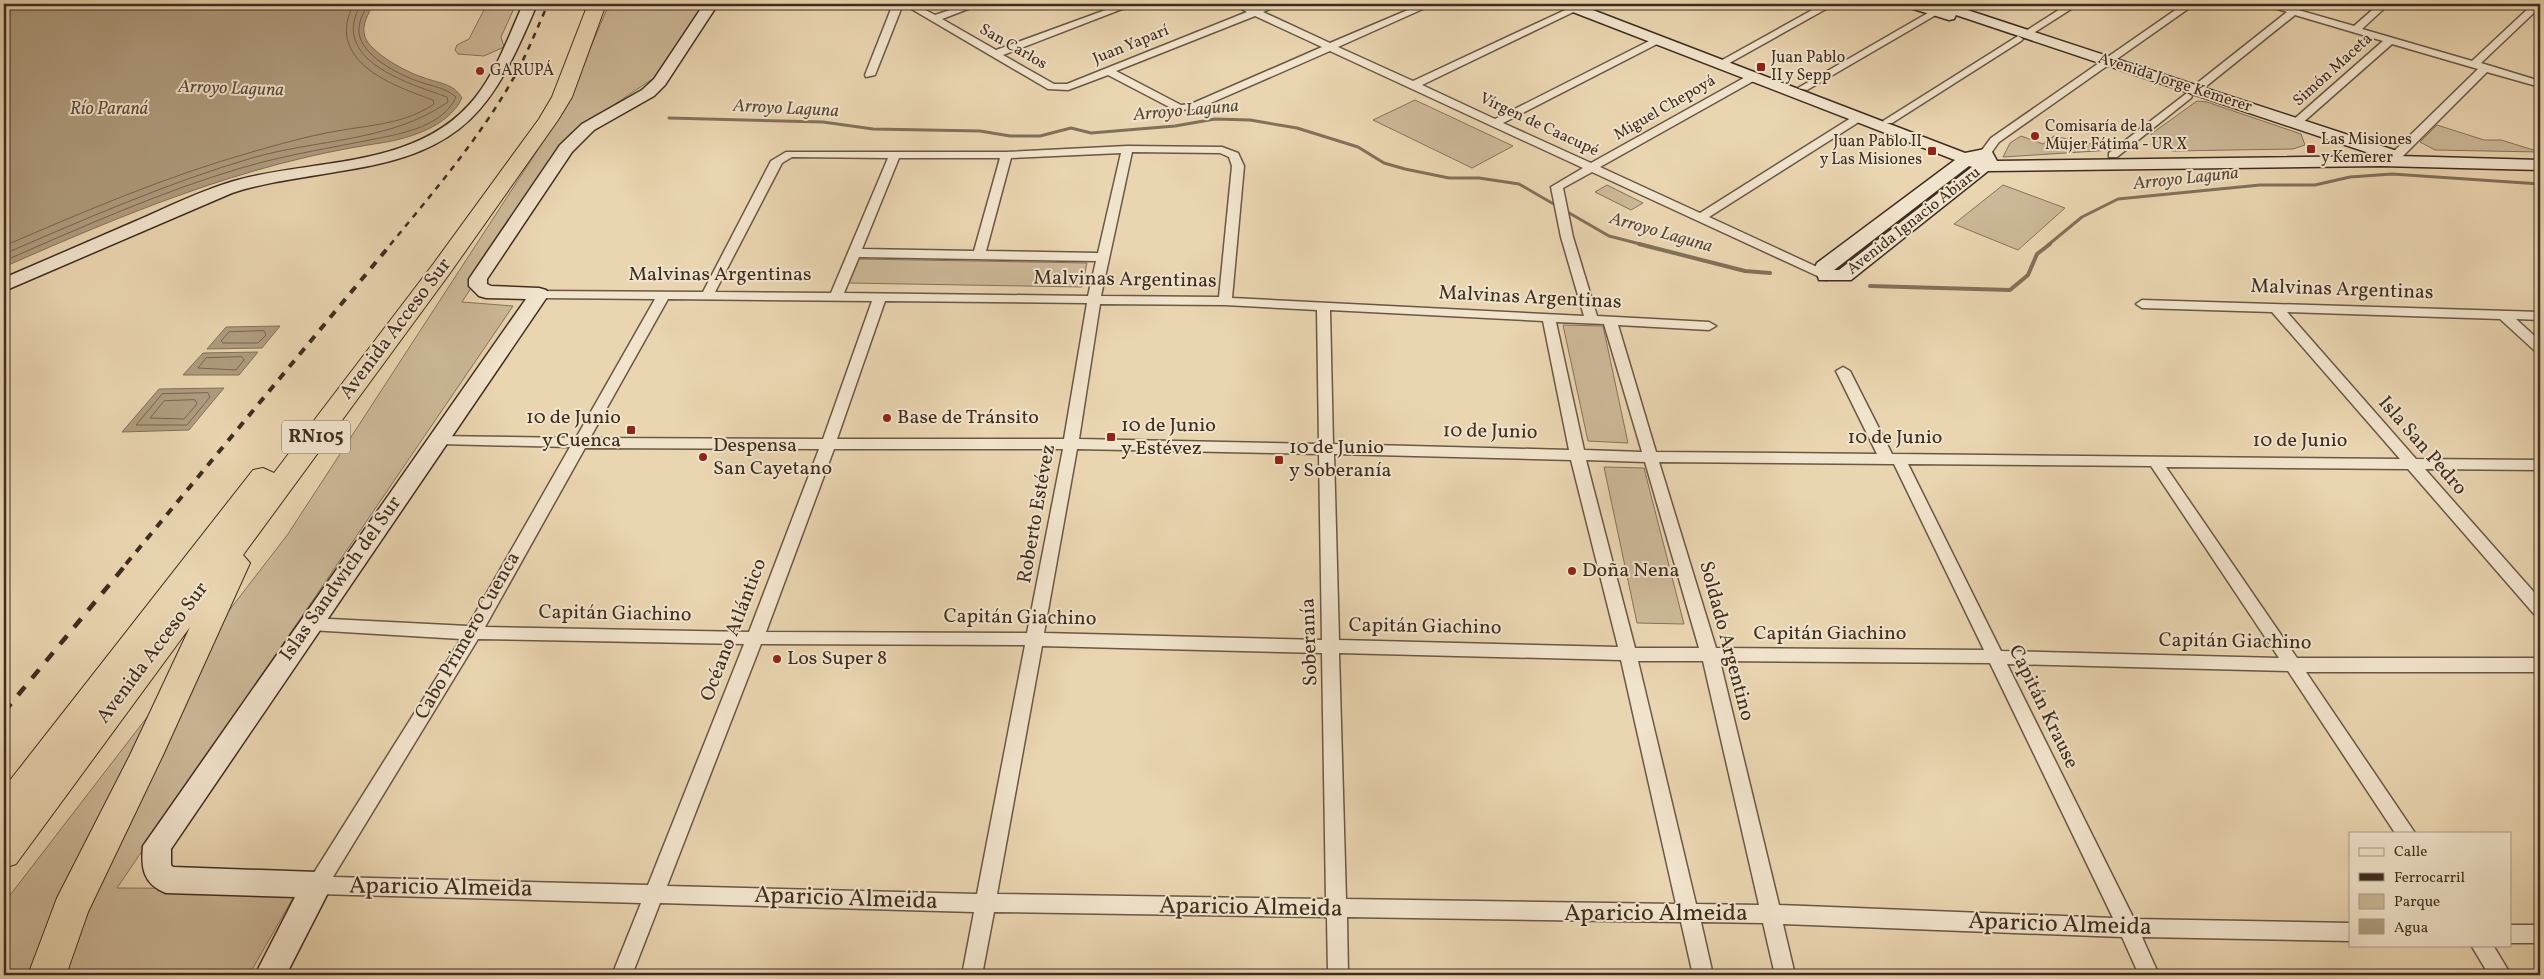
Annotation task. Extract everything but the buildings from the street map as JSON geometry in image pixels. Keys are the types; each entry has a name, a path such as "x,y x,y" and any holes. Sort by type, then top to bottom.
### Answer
{"highway":[{"name":"Avenida Acceso Sur","path":"4,814 187,574 424,270 528,129 544,100 582,4"},
{"name":"Avenida Acceso Sur","path":"4,853 442,268 548,120 562,97 597,4"},
{"path":"47,975 70,910 146,755 256,516"}],"main road":[{"path":"4,285 216,193 261,180 382,158 434,138 468,116 487,93 508,54 530,4"},
{"path":"539,294 486,292 478,286 478,279 566,149 588,127 625,106 660,82 711,4"},
{"name":"Avenida Jorge Kemerer","path":"1912,4 1936,8 2022,36 2191,93 2361,154"},
{"path":"1578,5 1724,62 1753,77 1966,160 2540,160"},
{"path":"1578,5 1658,40 1803,88 1985,160 2003,157 2113,155 2361,154 2413,162 2540,160"},
{"name":"Avenida Jorge Kemerer","path":"2191,93 2296,123 2389,159"},
{"name":"Avenida Ignacio Abiaru","path":"1966,160 1824,267 1826,276 1844,276 1985,160"},
{"name":"Islas Sandwich del Sur","path":"156,868 156,846 539,294"},
{"name":"Aparicio Almeida","path":"156,868 166,880 317,885"},
{"name":"Cabo Primero Cuenca","path":"270,975 317,885"}],"street":[{"path":"870,75 898,4"},
{"name":"San Carlos","path":"908,4 1052,87"},
{"path":"934,19 976,4"},
{"path":"995,54 1130,4"},
{"name":"Vírgen de Caacupé","path":"1237,4 1826,276"},
{"name":"Juan Yaparí","path":"1052,87 1068,86 1276,4"},
{"path":"1108,70 1179,108 1193,107 1429,4"},
{"path":"1724,62 1830,4"},
{"path":"1888,121 2074,4"},
{"name":"Avenida Ignacio Abiaru","path":"1985,160 1995,140 2190,4"},
{"path":"2268,4 2540,84"},
{"path":"2356,30 2384,4"},
{"path":"2474,64 2538,4"},
{"path":"1414,85 1578,5"},
{"path":"1803,88 1936,8"},
{"path":"2113,155 2293,12"},
{"path":"1495,123 1658,40"},
{"name":"Simón Maceta","path":"2296,123 2390,40"},
{"path":"2389,159 2485,68"},
{"name":"Miguel Chepoyá","path":"1592,320 1568,237 1557,187 1753,77"},
{"path":"1700,218 1858,118"},
{"path":"708,294 777,161 790,154 1006,155 1127,149 1222,150 1234,155 1238,166 1225,301"},
{"name":"Roberto Estévez","path":"972,975 1036,639 1071,444 1094,299 1127,149"},
{"path":"837,296 895,154"},
{"path":"979,255 1006,155"},
{"path":"855,253 1102,258"},
{"name":"Malvinas Argentinas","path":"539,294 708,294 1225,301 1323,308 1709,326"},
{"name":"Cabo Primero Cuenca","path":"317,885 473,633 578,442 664,294"},
{"name":"Océano Atlántico","path":"622,975 755,638 828,445 880,297"},
{"name":"Malvinas Argentinas","path":"2142,304 2540,316"},
{"name":"Isla San Pedro","path":"2275,307 2540,610"},
{"name":"Soberanía","path":"1323,308 1338,975"},
{"path":"2504,315 2540,348"},
{"path":"1549,318 1577,454 1628,654 1687,915 1703,975"},
{"name":"Soldado Argentino","path":"1610,322 1652,456 1710,655 1785,975"},
{"name":"Capitán Krause","path":"1842,371 1892,458 1995,657 2128,928 2149,975"},
{"name":"10 de Junio","path":"439,439 828,445 1071,444 1652,456 2410,462 2540,465"},
{"path":"2154,460 2405,832"},
{"name":"Capitán Giachino","path":"310,624 473,633 755,638 1036,639 1628,654 1995,657 2294,665 2540,665"},
{"name":"Aparicio Almeida","path":"317,885 653,893 985,904 1687,915 1771,914 2128,928 2349,932"},
{"path":"2512,934 2540,934"},
{"path":"2482,946 2501,975"}],"green space":[{"path":"487,4 516,4 501,37 504,47 484,56 458,54 455,50 457,45 469,39"},
{"path":"609,4 704,4 660,74 570,134 462,302 513,306 117,888 298,889 249,975 4,975 4,903 288,534 565,108"},
{"path":"1415,100 1513,146 1472,168 1373,120"},
{"path":"2197,101 2207,102 2301,134 2305,145 2293,149 2172,151 2152,138 2151,134"},
{"path":"2437,125 2484,140 2501,140 2540,152 2435,150 2420,142"},
{"path":"2021,136 2043,144 2054,136 2112,150 2003,157 2010,143"},
{"path":"1607,185 1643,203 1631,210 1595,192"},
{"path":"2003,185 2065,208 2018,250 1954,224"},
{"path":"859,259 1087,263 1082,287 849,283"},
{"path":"1563,325 1603,326 1628,443 1588,441"},
{"path":"1604,467 1644,468 1684,624 1637,623"}],"water":[{"name":"Río Paraná","path":"4,4 374,4 366,20 364,33 374,49 407,71 450,86 462,98 447,117 436,125 412,136 278,164 231,178 185,193 94,228 4,267"},
{"path":"280,326 262,348 207,349 226,327"},
{"path":"258,352 239,375 183,375 203,353"},
{"path":"224,388 189,430 122,432 159,389"}],"waterway":[{"name":"Arroyo Laguna","path":"669,118 823,122 873,129 980,131 1010,136 1040,136 1071,128 1091,133 1175,126 1215,119 1250,120 1297,128 1358,147 1384,163 1405,169 1449,178 1479,178 1519,184 1609,236 1644,245"},
{"name":"Arroyo Laguna","path":"2048,245 2082,217 2118,199 2260,185 2315,185 2350,177 2392,174 2540,184"},
{"name":"Arroyo Laguna","path":"1639,244 1745,271 1770,273"},
{"name":"Arroyo Laguna","path":"1870,286 2010,290 2028,275 2037,254 2050,244"}],"railway":[{"path":"390,245 458,160 490,116 518,70 548,4"},
{"path":"126,564 391,244"},
{"path":"4,712 128,562"}],"place":[{"name":"Juan Pablo II y Sepp","path":"1761,67"},
{"name":"GARUPÁ","path":"480,71"},
{"name":"Comisaría de la Mujer Fátima - UR X","path":"2035,136"},
{"name":"Las Misiones y Kemerer","path":"2311,149"},
{"name":"Juan Pablo II y Las Misiones","path":"1932,151"},
{"name":"Base de Tránsito","path":"887,418"},
{"name":"10 de Junio y Cuenca","path":"631,430"},
{"name":"10 de Junio y Estévez","path":"1111,437"},
{"name":"Despensa San Cayetano","path":"703,457"},
{"name":"10 de Junio y Soberanía","path":"1279,460"},
{"name":"Doña Nena","path":"1572,571"},
{"name":"Los Super 8","path":"777,659"}]}
